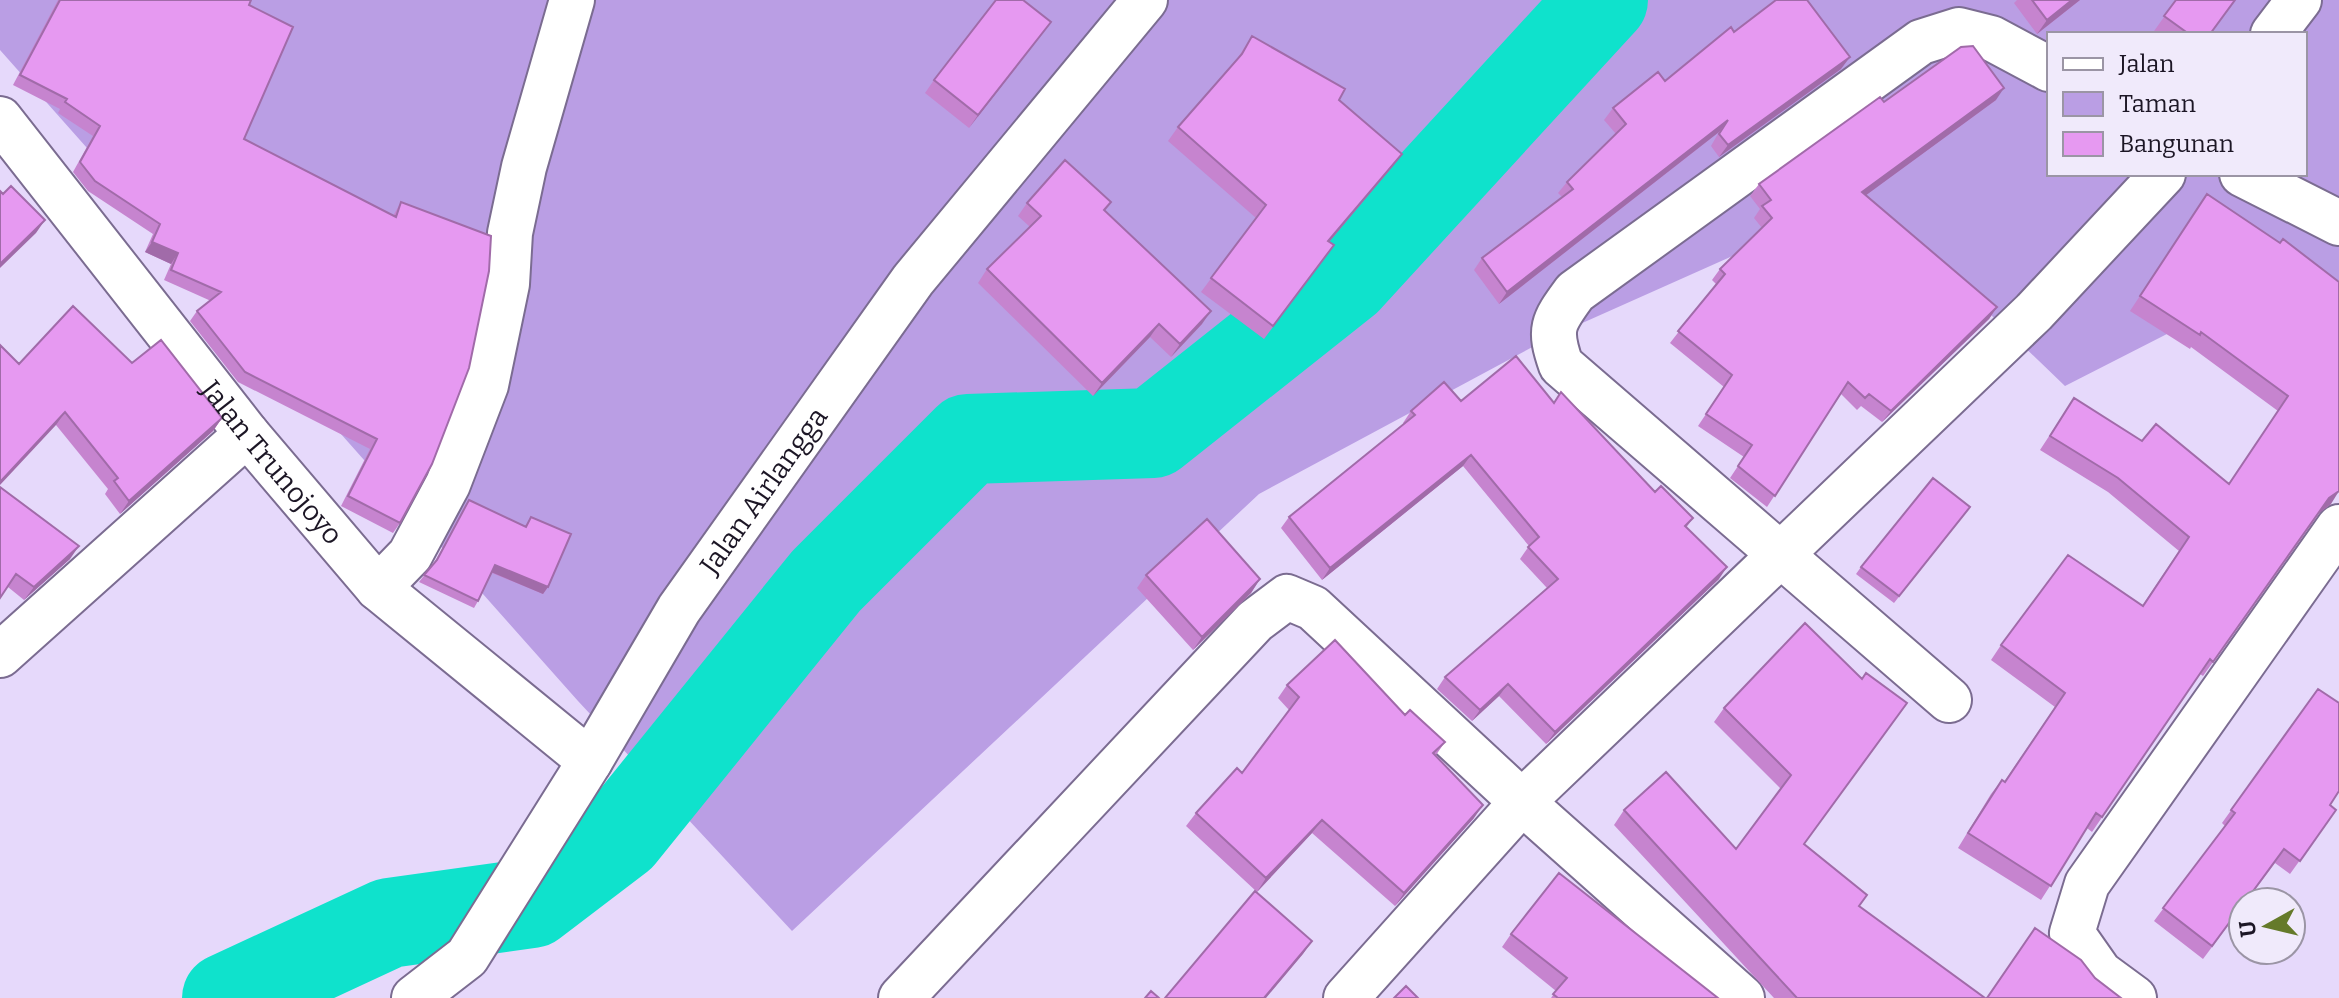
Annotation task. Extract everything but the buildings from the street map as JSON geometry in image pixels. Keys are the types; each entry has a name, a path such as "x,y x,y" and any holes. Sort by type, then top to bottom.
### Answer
{"street":[{"path":"378,588 410,555 442,496 486,385 507,284 510,233 524,167 572,0"},
{"name":"Jalan Airlangga","path":"430,994 467,957 590,761 679,609 913,280 1145,0"},
{"path":"2275,32 2299,0"},
{"path":"1949,700 1778,556 1561,365 1551,337 1556,317 1575,292 1921,42 1959,30 1991,38 2047,68"},
{"name":"Jalan Trunojoyo","path":"0,119 247,434 378,588 590,761"},
{"path":"1346,998 1522,802 2034,312 2161,176"},
{"path":"2246,176 2339,223"},
{"path":"0,655 247,434"},
{"path":"2134,998 2100,973 2072,933 2087,884 2339,527"},
{"path":"901,998 1255,621 1287,597 1313,608 1734,995"}],"green space":[{"path":"0,0 2339,0 2339,281 2306,263 2065,386 1867,196 1551,337 1259,494 792,931 578,701 0,50"}],"waterway":[{"path":"227,998 389,923 532,903 620,836 826,581 968,439 1153,433 1346,280 1603,0"}]}
